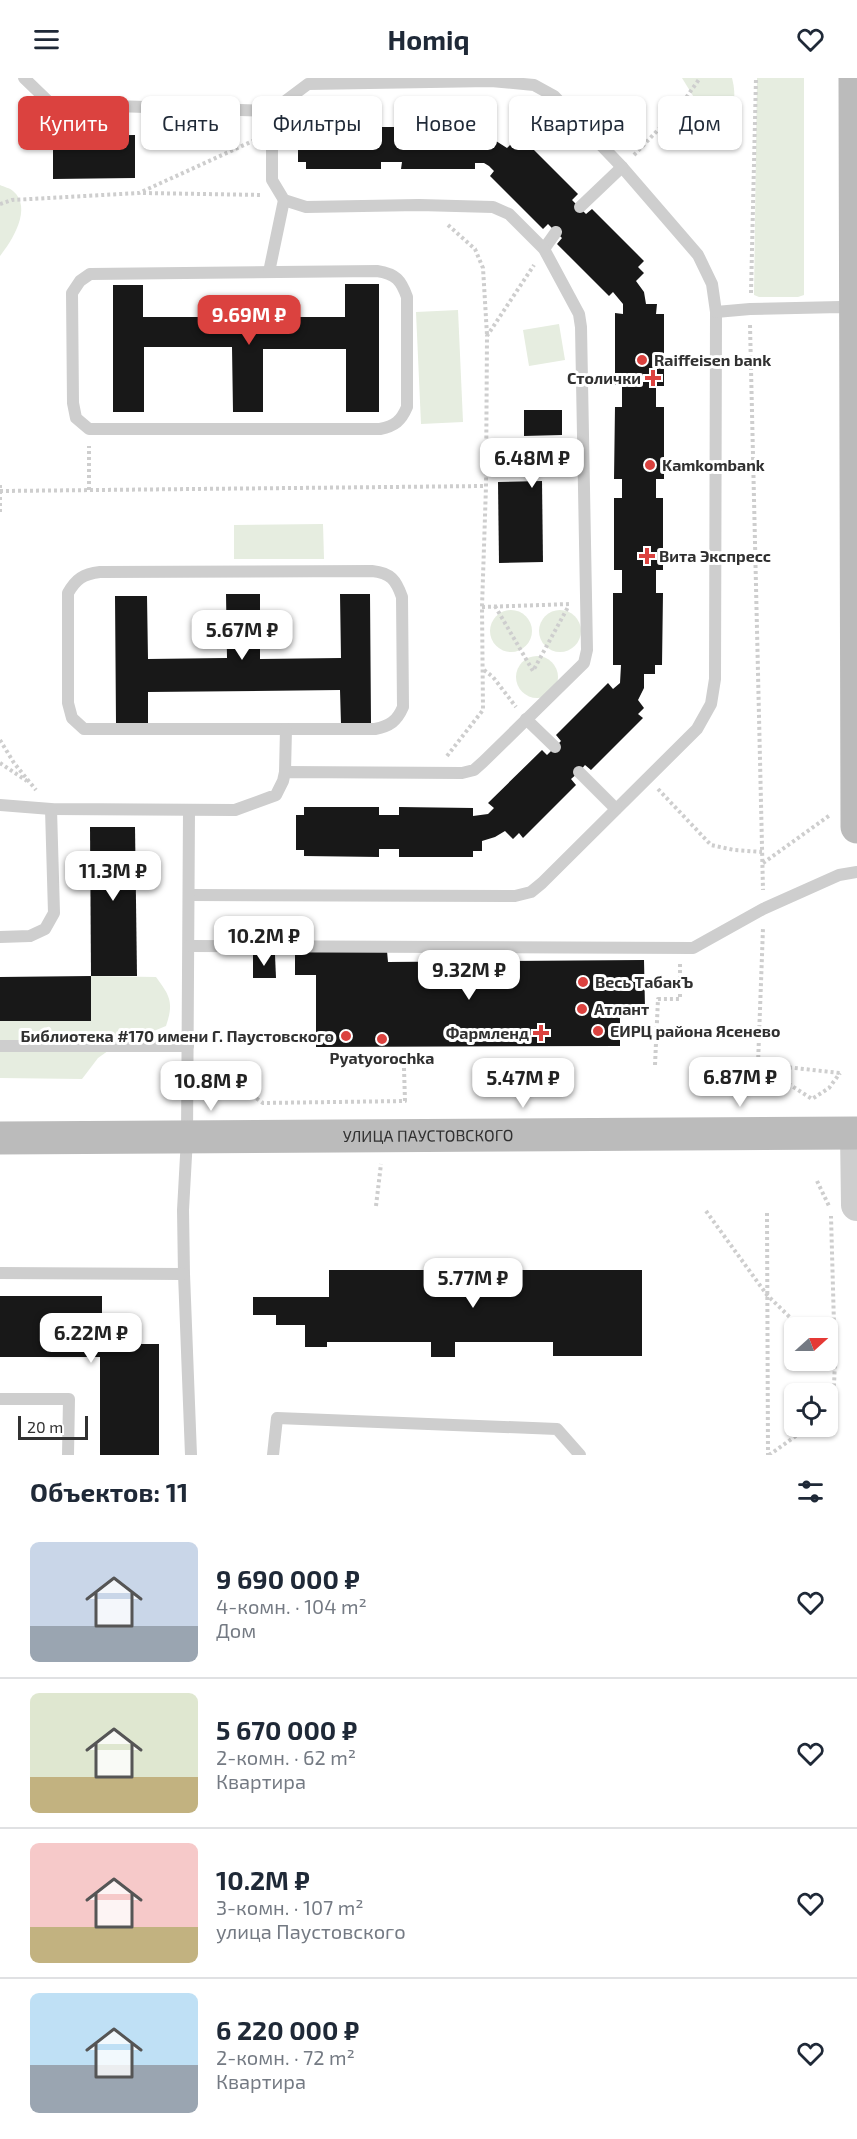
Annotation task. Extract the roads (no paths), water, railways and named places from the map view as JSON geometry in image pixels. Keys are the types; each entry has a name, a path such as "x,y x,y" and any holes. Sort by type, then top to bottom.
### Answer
{"main road":[{"path":"855,78 857,827"},
{"path":"857,1114 857,1133"},
{"name":"УЛИЦА ПАУСТОВСКОГО","path":"0,1138 857,1133"}],"street":[{"path":"857,1133 857,1205"}],"lane":[{"path":"24,78 51,104 252,110"},
{"path":"189,895 515,896 531,892 697,729 711,704 715,679 716,312 712,284 698,255 622,167 554,96 534,85 491,81 308,81 290,96"},
{"path":"271,150 272,180 285,200 306,207 419,205 493,207 509,214 544,249 579,314 581,327 587,650 584,663 474,770 462,773 285,772"},
{"path":"580,207 622,167"},
{"path":"269,272 285,200"},
{"path":"544,249 556,232"},
{"path":"377,271 388,273 401,282 407,308 407,407 402,418 393,426 380,429 88,429 76,418 73,403 72,293 80,281 90,274 105,272 269,272 377,271"},
{"path":"716,312 750,309 841,308 856,311"},
{"path":"100,572 383,572 397,582 402,597 403,707 398,718 388,726 375,729 286,729 84,729 72,718 68,703 68,593 75,581 86,573 100,572"},
{"path":"526,719 555,747"},
{"path":"0,805 51,809 235,810 276,795 285,772 286,729"},
{"path":"579,772 616,809"},
{"path":"0,936 30,936 45,929 54,914 51,809"},
{"path":"189,811 187,1138 183,1210 191,1455"},
{"path":"189,946 693,948 763,909 839,875 857,872"},
{"path":"0,1046 188,1046"},
{"path":"0,1273 184,1274"},
{"path":"0,1398 69,1399 68,1455"},
{"path":"273,1455 277,1418 557,1429 580,1455"}],"place":[{"name":"Raiffeisen bank","path":"642,360"},
{"name":"Столички","path":"653,378"},
{"name":"Kamkombank","path":"650,465"},
{"name":"Вита Экспресс","path":"647,556"},
{"name":"Весь ТабакЪ","path":"583,982"},
{"name":"Атлант","path":"582,1009"},
{"name":"ЕИРЦ района Ясенево","path":"598,1031"},
{"name":"Фармленд","path":"541,1033"},
{"name":"Библиотека #170 имени Г. Паустовского","path":"346,1036"},
{"name":"Pyatyorochka","path":"382,1039"}]}
